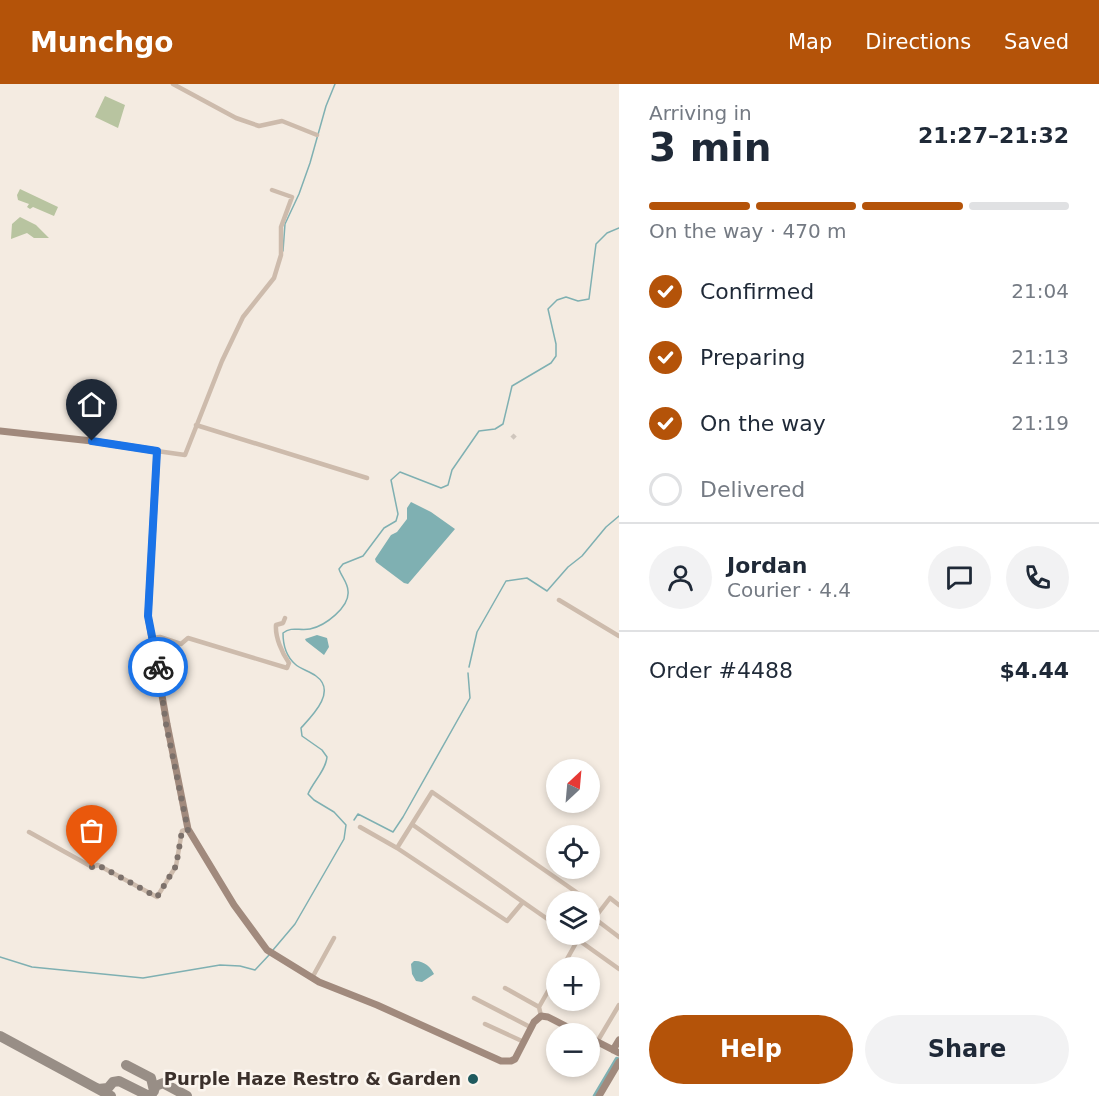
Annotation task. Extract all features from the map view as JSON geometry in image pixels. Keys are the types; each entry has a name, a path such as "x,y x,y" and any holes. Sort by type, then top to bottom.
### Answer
{"street":[{"path":"173,84 236,118 259,126 282,120 317,135"},
{"path":"0,431 92,441 185,455 243,317 274,278 281,255 281,226 292,197 272,190"},
{"path":"196,425 367,478"},
{"path":"157,451 148,616 166,724 188,830 234,905 267,950 312,978 501,1061 515,1059 537,1018 548,1017 560,1023"},
{"path":"559,600 619,636"},
{"path":"152,638 160,637 181,644 188,638 287,668 289,663 282,652 276,630 276,625 283,623 285,618"},
{"path":"397,848 432,792 575,891"},
{"path":"413,825 546,918"},
{"path":"360,827 397,848 507,921 523,902"},
{"path":"29,832 92,867 98,865 157,897 176,866 182,831 188,830"},
{"path":"600,909 610,898 619,905"},
{"path":"600,923 619,937"},
{"path":"312,978 334,938"},
{"path":"584,945 619,969"},
{"path":"505,988 539,1007"},
{"path":"541,1016 539,1007 546,995"},
{"path":"474,998 531,1028"},
{"path":"600,1037 619,1005"},
{"path":"485,1024 524,1042"},
{"path":"600,1044 616,1052 619,1040"},
{"path":"599,1096 619,1062"}],"green space":[{"path":"105,96 125,105 118,128 95,117"},
{"path":"20,189 58,207 54,216 33,207 30,209 27,207 29,204 18,200 17,195"},
{"path":"20,217 36,225 49,238 34,238 27,233 11,239 12,224"}],"water":[{"path":"411,502 431,512 455,529 408,584 375,559 391,535 397,532 407,519 407,508"},
{"path":"317,635 327,638 329,647 324,655 305,639"},
{"path":"414,961 426,964 434,974 422,982 416,981 412,974 411,964"}],"waterway":[{"path":"283,251 285,224 299,194 335,84"},
{"path":"273,950 295,924 344,839 346,825 334,812 308,794 324,767 327,757 322,750 302,736 301,728 317,710 324,696 324,689 322,682 316,676 299,667 289,657 283,633 289,630 316,627 329,620 341,609 348,597 348,591 339,569 343,564 363,556 384,528 396,521 398,514 391,480 400,472 441,488 448,485 452,470 479,431 495,429 503,424 512,386 551,363 556,356 556,344 548,309 557,300 566,297 578,301 589,299 596,244 607,233 619,228"},
{"path":"469,667 477,632 506,581 527,578 547,591 619,516"},
{"path":"354,820 358,814 393,832 470,698 468,673"},
{"path":"0,957 32,967 143,978 220,965 240,966 255,970 270,954"},
{"path":"595,1096 617,1059"}],"taxiway":[{"path":"0,1036 111,1096"},
{"path":"126,1065 151,1078 154,1091"},
{"path":"98,1089 108,1088 113,1082 119,1081 149,1096"},
{"path":"151,1096 156,1086 163,1083 187,1096"}],"tunnel":[{"path":"512,435 516,439"}],"way so far":[{"path":"92,867 98,865 157,897 176,866 182,831 188,830 175,757 166,724 158,667"}],"place":[{"name":"Purple Haze Restro & Garden","path":"473,1079"}],"route":[{"path":"92,441 146,447 157,451 148,616 158,667"}]}
